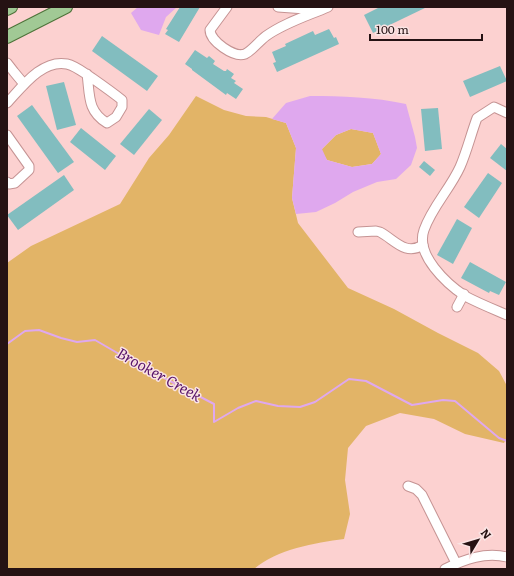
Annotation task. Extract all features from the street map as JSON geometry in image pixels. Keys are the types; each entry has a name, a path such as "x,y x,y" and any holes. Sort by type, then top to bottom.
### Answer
{"main road":[{"path":"7,9 11,7"},
{"path":"7,37 66,7"}],"street":[{"path":"227,7 210,30 210,34 214,40 235,54 244,54 253,48 265,36 324,9"},
{"path":"278,7 324,9"},
{"path":"7,62 24,84"},
{"path":"7,103 24,84 37,73 51,65 66,64 87,74 122,100 122,107 116,117 107,123 99,118 91,109 87,74"},
{"path":"507,113 494,108 477,118 460,167 430,217 423,232 423,246 428,258 444,280 464,294 507,315"},
{"path":"7,135 29,166 30,170 15,182 9,184 7,182"},
{"path":"358,232 380,232 402,247 413,250 423,246"},
{"path":"457,308 464,294"},
{"path":"408,486 416,489 422,495 456,563"},
{"path":"445,569 456,563 476,556 498,555 507,557"}],"shaded area":[{"path":"138,7 177,7 166,17 159,35 141,30 131,13"},
{"path":"196,96 224,110 246,116 266,117 286,123 296,148 292,198 298,223 348,288 394,309 478,353 499,371 507,386 507,437 504,443 465,434 434,419 400,413 366,426 348,448 345,480 350,514 344,539 309,545 285,552 263,562 254,569 7,569 7,263 31,246 120,204 149,158 169,135"},
{"path":"310,96 322,96 370,98 406,104 417,148 411,165 396,179 377,182 353,192 316,212 296,214 292,198 296,148 286,123 272,119 286,103","holes":["351,129 373,133 381,154 372,164 352,167 327,160 322,149 336,135"]},
{"path":"351,129 373,133 381,154 372,164 352,167 327,160 321,150 336,135"}],"building":[{"path":"180,7 200,7 179,42 165,34 168,30 166,29"},
{"path":"380,7 427,7 373,33 364,15"},
{"path":"329,29 334,38 336,37 339,44 277,72 273,63 276,62 272,52 313,31 315,35"},
{"path":"102,36 158,76 147,91 92,51"},
{"path":"195,50 207,58 209,56 215,61 213,64 224,71 227,69 234,74 231,78 236,81 234,83 243,89 236,99 227,93 226,95 185,64"},
{"path":"500,66 507,81 470,97 463,81"},
{"path":"64,82 76,125 57,130 46,86"},
{"path":"32,105 74,162 58,173 17,116"},
{"path":"438,108 442,149 425,151 421,109"},
{"path":"149,109 162,120 134,155 120,144"},
{"path":"81,128 116,156 105,170 70,142"},
{"path":"501,144 507,149 507,171 490,158"},
{"path":"424,161 435,170 430,176 419,167"},
{"path":"488,173 502,183 479,218 464,207"},
{"path":"64,175 74,190 18,230 7,215"},
{"path":"457,219 472,228 453,264 437,255"},
{"path":"470,262 506,282 499,295 490,291 489,293 461,278"}],"waterway":[{"name":"Brooker Creek","path":"7,344 25,331 39,330 77,342 95,340 214,404 214,422 238,408 256,401 278,406 300,407 315,402 349,379 366,381 412,405 443,400 455,401 499,438 507,441"}]}
